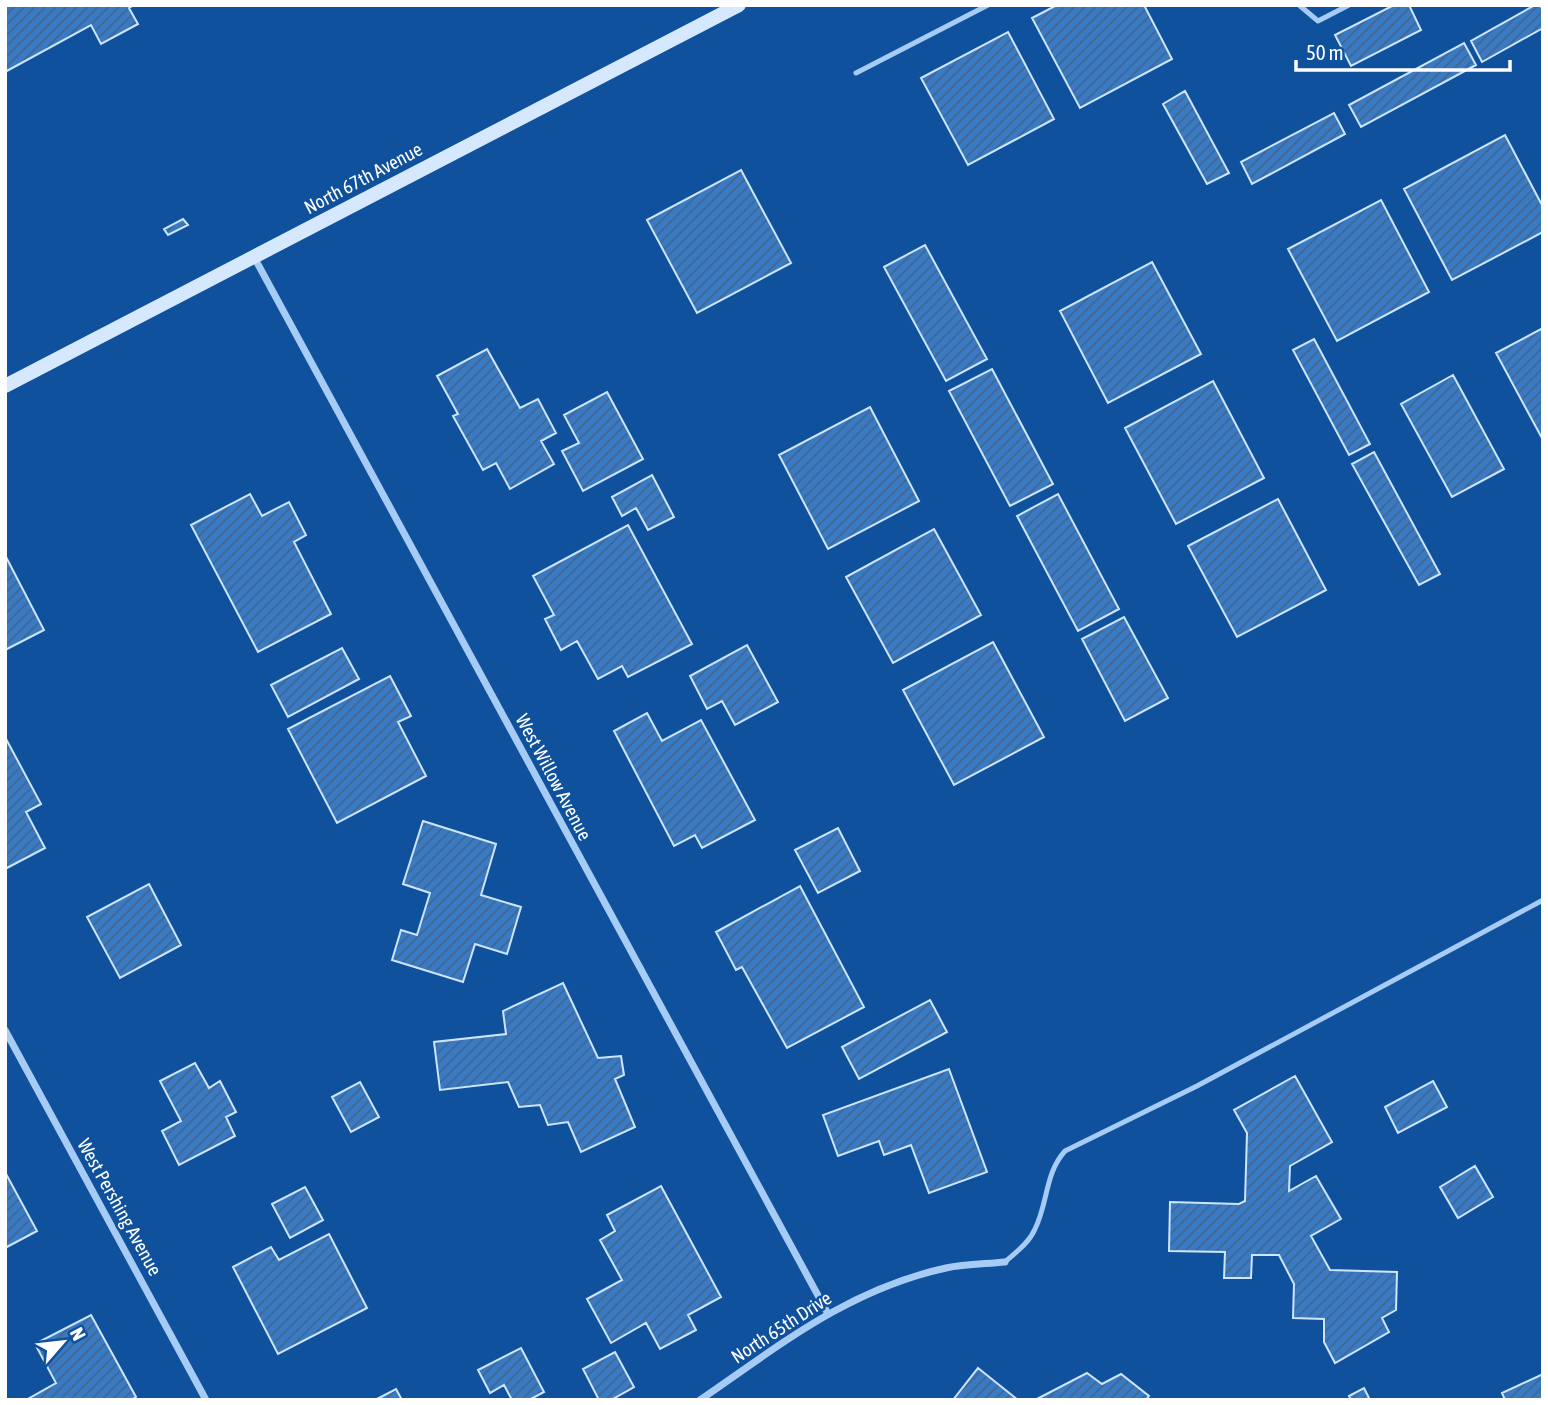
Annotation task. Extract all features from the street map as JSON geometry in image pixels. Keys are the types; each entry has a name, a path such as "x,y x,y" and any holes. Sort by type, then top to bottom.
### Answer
{"main road":[{"name":"North 67th Avenue","path":"5,386 739,5"}],"street":[{"name":"West Willow Avenue","path":"254,257 827,1312"},
{"name":"West Pershing Avenue","path":"5,1030 206,1400"},
{"name":"North 65th Drive","path":"700,1400 827,1312 901,1280 948,1267 1005,1262"}],"lane":[{"path":"856,73 988,5"},
{"path":"1299,5 1318,21 1349,5"},
{"path":"1005,1262 1026,1244 1036,1228 1055,1162 1065,1151 1220,1074 1543,900"}],"building":[{"path":"5,5 134,5 129,8 138,24 101,44 91,25 5,72"},
{"path":"1057,5 1144,5 1172,59 1080,108 1032,18"},
{"path":"1394,5 1409,5 1421,30 1351,66 1335,35"},
{"path":"1535,5 1540,5 1543,10 1543,28 1482,62 1471,41"},
{"path":"1008,32 1054,119 968,165 921,78"},
{"path":"1464,43 1476,65 1361,127 1349,105"},
{"path":"1185,91 1229,173 1207,184 1163,104"},
{"path":"1334,113 1345,134 1252,184 1241,162"},
{"path":"1505,135 1543,207 1543,232 1452,280 1404,189"},
{"path":"741,170 791,263 697,313 647,220"},
{"path":"1381,200 1429,292 1337,341 1288,249"},
{"path":"183,219 188,225 168,235 164,229"},
{"path":"925,245 987,359 946,381 884,267"},
{"path":"1152,262 1201,354 1108,403 1060,311"},
{"path":"1543,328 1543,440 1496,353"},
{"path":"1314,339 1370,444 1349,455 1293,350"},
{"path":"487,349 520,408 538,399 556,433 541,441 554,464 510,489 496,463 483,470 453,416 458,414 437,376"},
{"path":"992,369 1053,484 1010,506 949,391"},
{"path":"1453,375 1504,469 1452,497 1401,404"},
{"path":"1213,381 1264,478 1176,524 1125,428"},
{"path":"607,392 643,459 583,491 562,451 579,443 564,415"},
{"path":"870,407 919,501 828,549 779,455"},
{"path":"1374,452 1440,574 1419,585 1352,464"},
{"path":"652,475 674,517 648,530 636,508 622,516 612,497"},
{"path":"250,494 262,516 289,502 306,535 294,542 331,614 258,652 191,525"},
{"path":"1058,494 1119,609 1078,631 1017,516"},
{"path":"1278,499 1326,590 1237,637 1188,546"},
{"path":"628,525 692,644 628,677 622,666 598,679 577,641 561,650 545,619 554,615 533,576"},
{"path":"934,529 981,615 893,663 846,577"},
{"path":"5,555 44,630 5,650"},
{"path":"1124,617 1168,698 1125,721 1082,639"},
{"path":"993,642 1044,737 954,785 903,690"},
{"path":"747,645 778,702 735,725 722,701 707,709 690,676"},
{"path":"342,648 359,679 288,717 271,685"},
{"path":"390,676 411,716 398,722 426,776 337,823 288,729"},
{"path":"647,713 662,741 701,720 755,820 702,848 695,835 674,846 614,731"},
{"path":"5,737 41,804 26,812 45,848 5,869"},
{"path":"423,821 496,844 481,895 521,907 507,954 475,944 463,982 392,960 401,930 417,935 430,893 403,884"},
{"path":"838,828 860,871 818,893 795,850"},
{"path":"149,884 181,945 120,978 87,917"},
{"path":"800,886 864,1007 787,1048 742,967 736,970 716,932"},
{"path":"563,983 598,1058 621,1056 624,1075 615,1079 635,1127 581,1152 568,1122 548,1125 540,1105 519,1107 508,1082 440,1090 434,1042 506,1034 503,1011"},
{"path":"930,1000 947,1032 859,1079 842,1047"},
{"path":"195,1063 209,1088 220,1081 236,1112 226,1117 235,1136 179,1165 162,1131 181,1121 160,1081"},
{"path":"949,1069 987,1172 929,1193 911,1145 884,1155 879,1141 838,1156 823,1115"},
{"path":"1295,1076 1332,1142 1290,1166 1289,1191 1316,1176 1341,1219 1311,1236 1330,1270 1397,1272 1396,1310 1382,1318 1389,1332 1335,1363 1324,1342 1324,1319 1293,1318 1294,1284 1279,1255 1252,1255 1251,1278 1224,1278 1225,1252 1169,1251 1170,1202 1239,1204 1245,1201 1247,1133 1234,1110"},
{"path":"1433,1081 1447,1107 1398,1133 1385,1107"},
{"path":"360,1082 379,1117 351,1132 332,1097"},
{"path":"1475,1166 1493,1197 1458,1218 1440,1187"},
{"path":"5,1172 37,1231 5,1248"},
{"path":"661,1186 721,1297 688,1315 696,1330 660,1349 646,1323 611,1343 587,1299 622,1280 600,1240 615,1231 607,1215"},
{"path":"305,1187 323,1220 290,1238 272,1204"},
{"path":"329,1234 367,1308 278,1354 233,1267 271,1247 279,1260"},
{"path":"91,1315 136,1397 131,1400 26,1400 56,1383 35,1344"},
{"path":"521,1348 544,1392 529,1400 512,1400 504,1385 490,1393 478,1370"},
{"path":"615,1352 634,1387 611,1400 599,1400 583,1369"},
{"path":"978,1368 1018,1400 953,1400"},
{"path":"1087,1373 1102,1384 1121,1374 1149,1396 1146,1400 1035,1400"},
{"path":"1543,1374 1543,1400 1505,1400 1502,1393"},
{"path":"1364,1388 1370,1400 1351,1400 1349,1396"},
{"path":"396,1389 402,1400 375,1400"}]}
